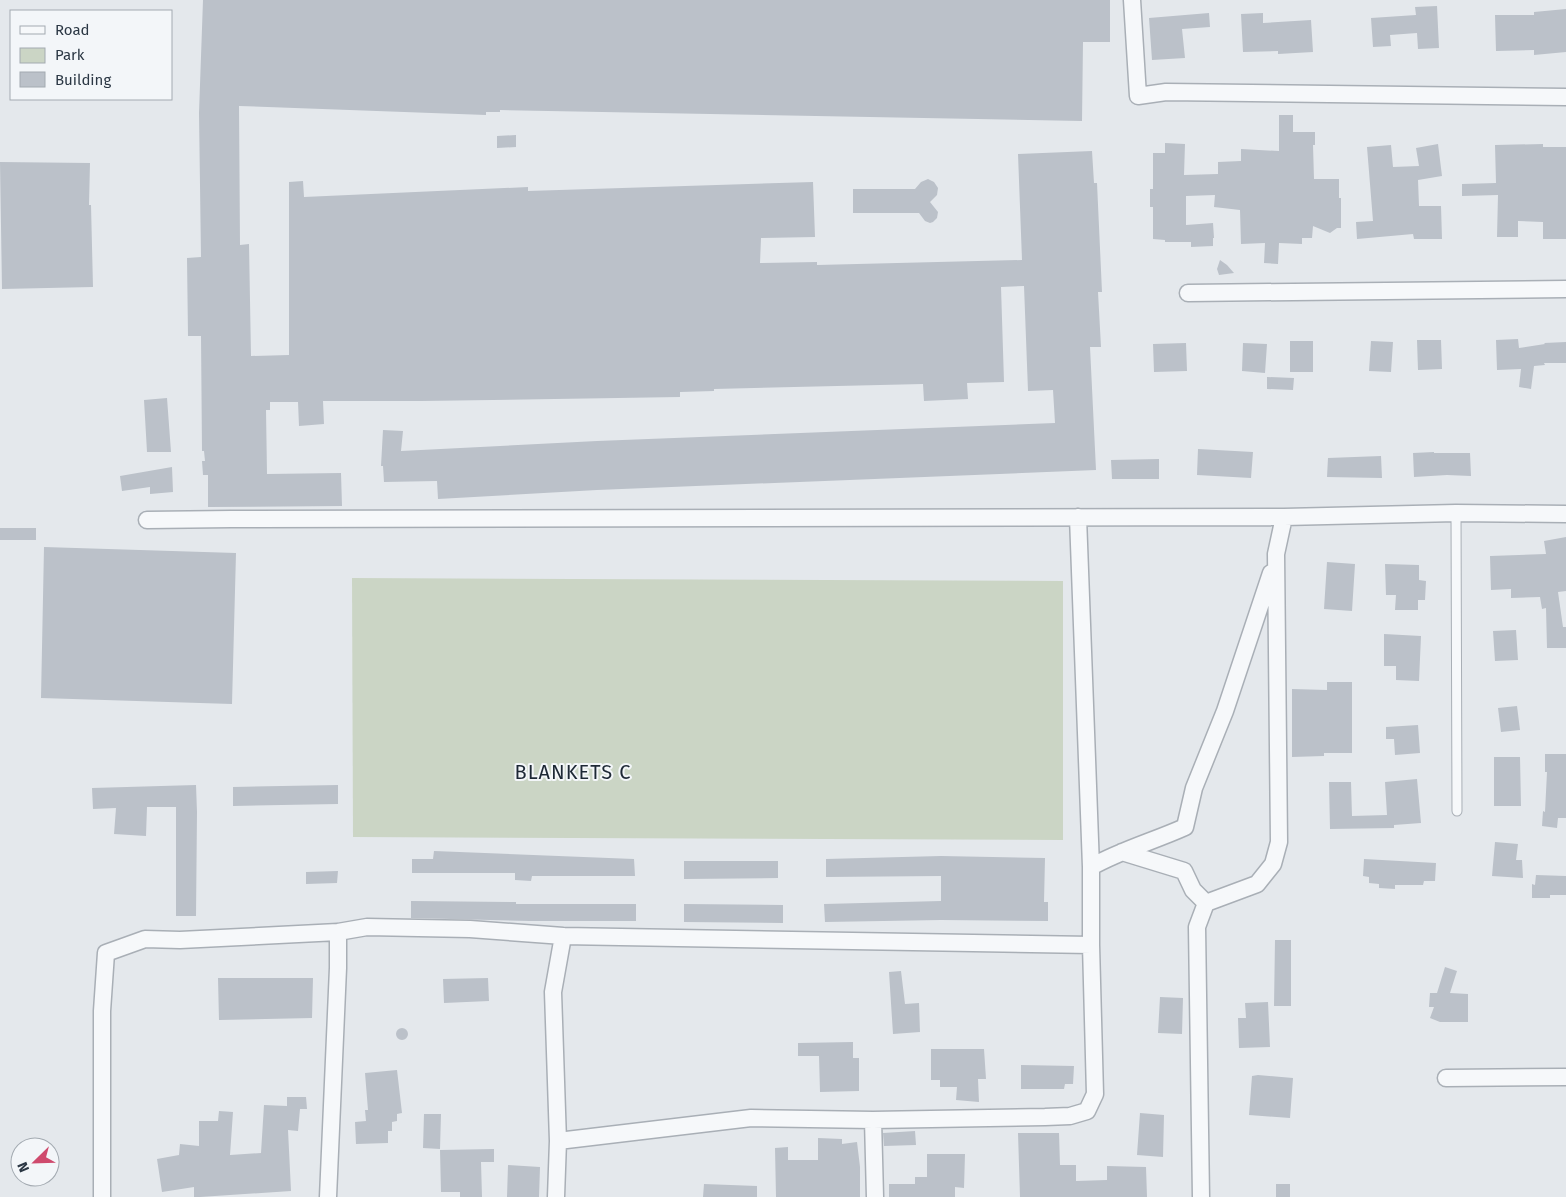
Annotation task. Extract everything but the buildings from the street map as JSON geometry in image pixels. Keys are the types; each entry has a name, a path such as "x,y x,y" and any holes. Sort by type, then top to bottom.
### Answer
{"street":[{"path":"1132,0 1138,96 1166,92 1566,97"},
{"path":"1188,293 1566,289"},
{"path":"147,520 231,518 1284,517 1456,513 1566,514"},
{"path":"558,1141 751,1118 873,1120 1045,1118 1070,1116 1087,1111 1095,1094 1091,867 1078,517"},
{"path":"1091,867 1113,855 1185,828 1194,788 1225,711 1267,589 1284,517"},
{"path":"1201,1197 1197,927 1206,903 1257,884 1273,864 1279,842 1276,554"},
{"path":"1122,852 1184,871 1192,890 1206,903"},
{"path":"102,1197 102,1011 106,953 145,939 180,940 338,932 368,927 470,929 563,936 1091,945"},
{"path":"328,1197 338,978 338,932"},
{"path":"556,1197 558,1141 553,992 563,936"},
{"path":"1446,1078 1566,1077"},
{"path":"873,1120 875,1197"}],"lane":[{"path":"1456,513 1457,811"}],"green space":[{"path":"352,578 1063,581 1063,840 353,837"}],"district":[{"name":"BLANKETS C","path":"573,772"}]}
